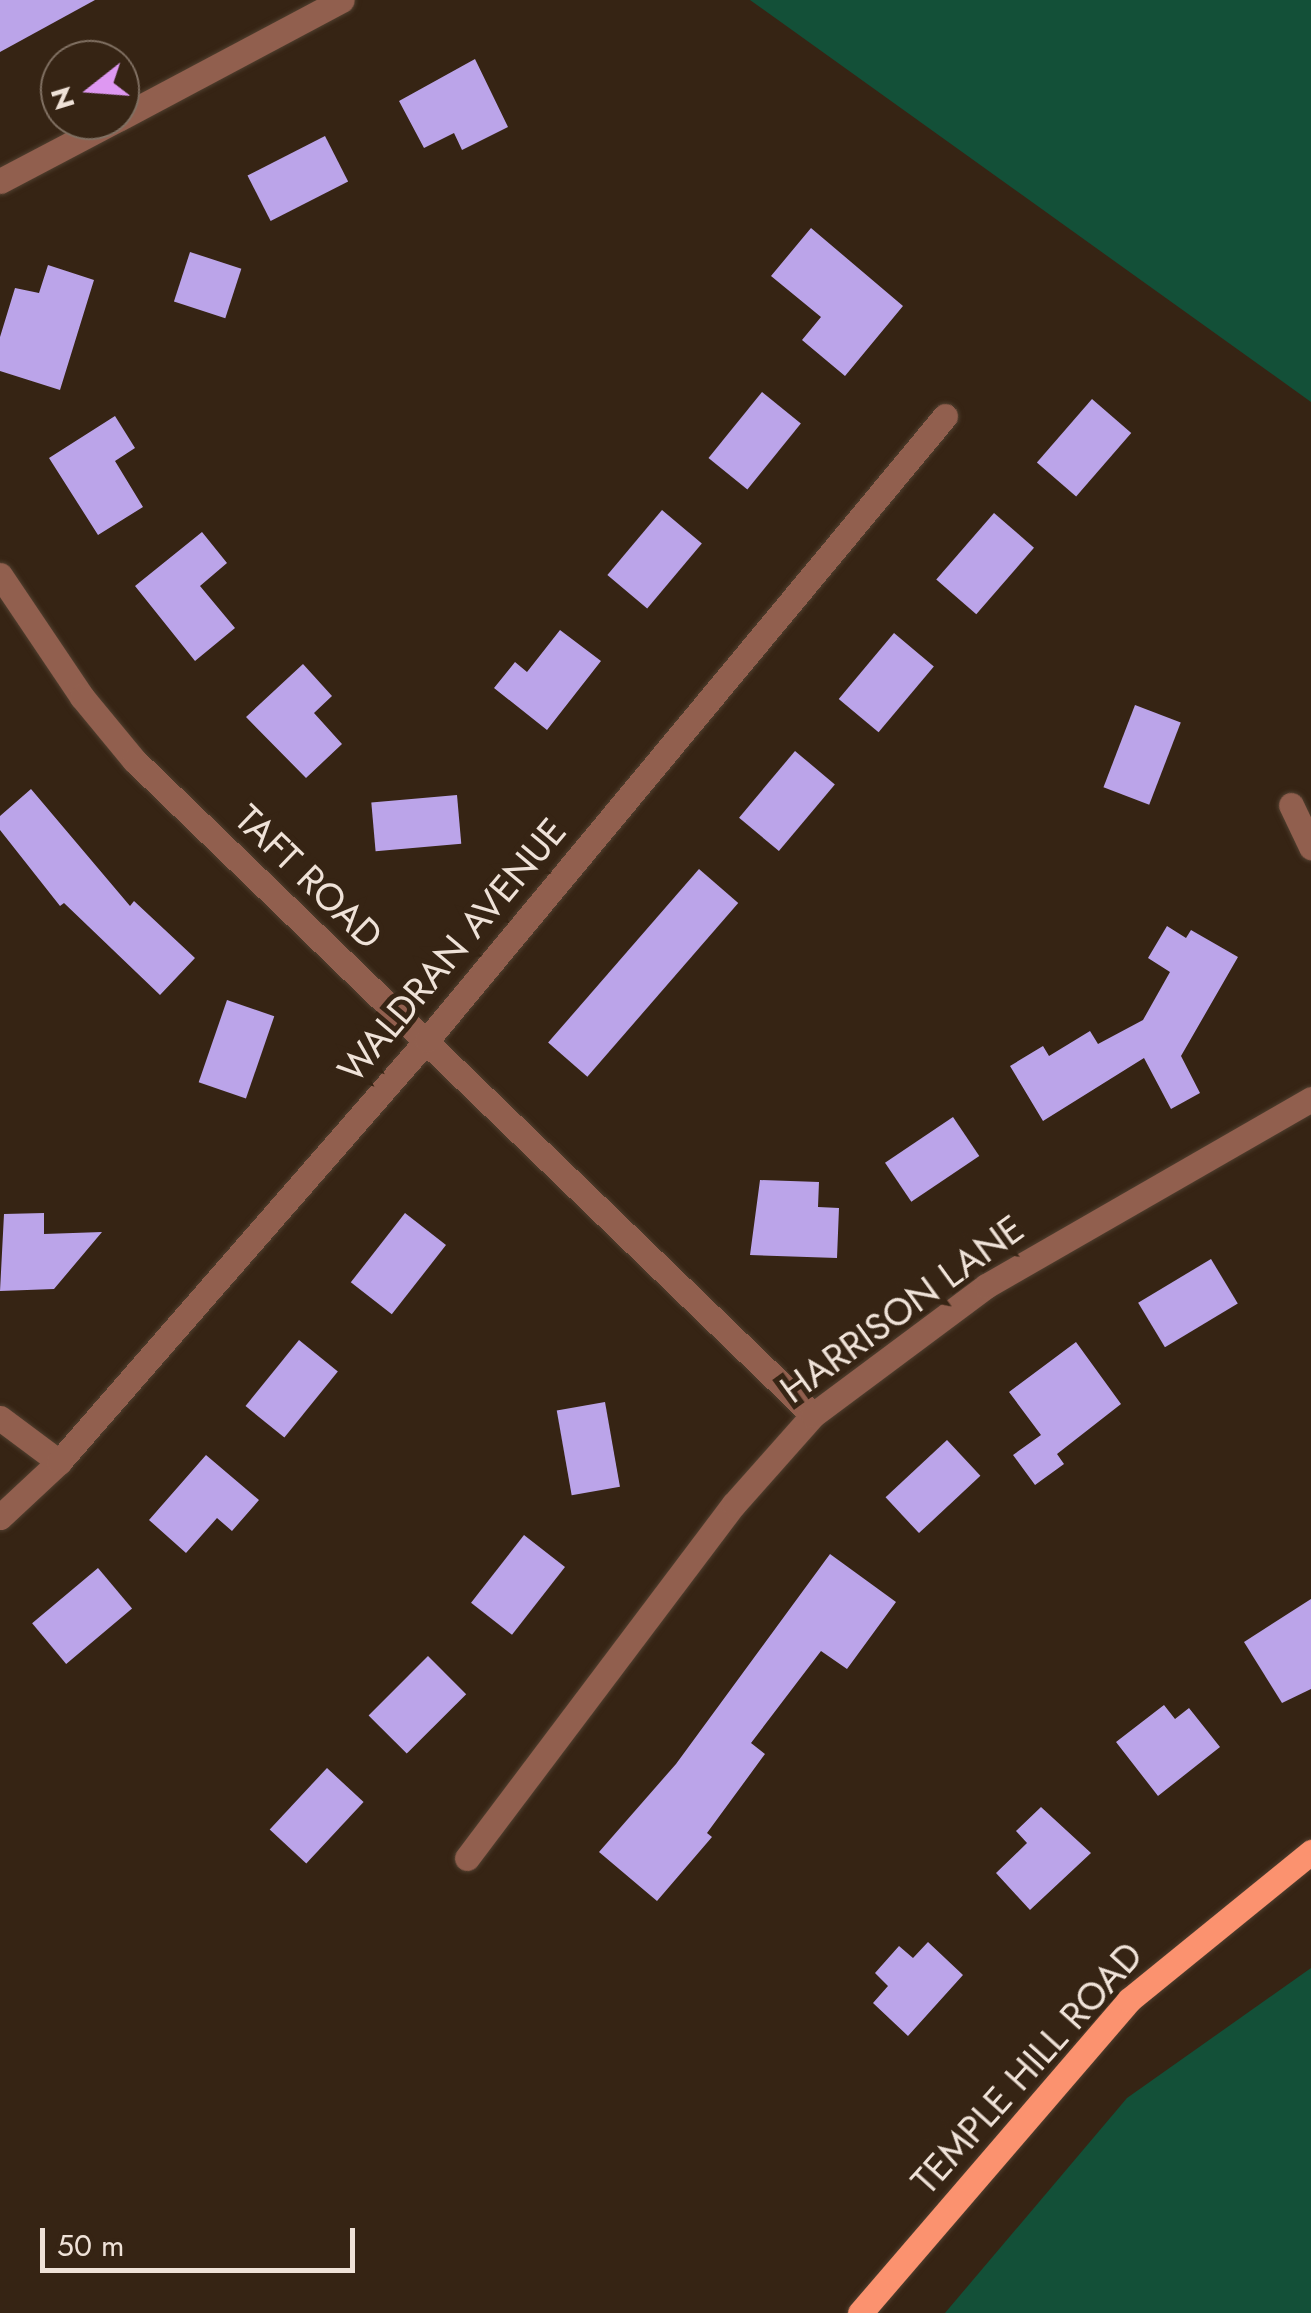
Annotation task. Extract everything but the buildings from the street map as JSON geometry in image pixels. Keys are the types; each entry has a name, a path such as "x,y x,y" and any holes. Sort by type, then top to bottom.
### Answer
{"main road":[{"name":"TEMPLE HILL ROAD","path":"860,2313 1129,2000 1311,1852"}],"street":[{"path":"140,107 342,0"},
{"path":"0,181 78,140"},
{"name":"WALDRAN AVENUE","path":"0,1516 59,1462 427,1040 945,416"},
{"name":"TAFT ROAD","path":"0,575 36,634 134,760 813,1416"},
{"path":"1291,805 1311,847"},
{"name":"HARRISON LANE","path":"467,1858 734,1504 813,1416 986,1286 1311,1100"},
{"path":"0,1418 59,1462"}],"green space":[{"path":"750,0 1311,0 1311,402"},
{"path":"1311,1968 1311,2313 945,2313 1127,2098"}]}
